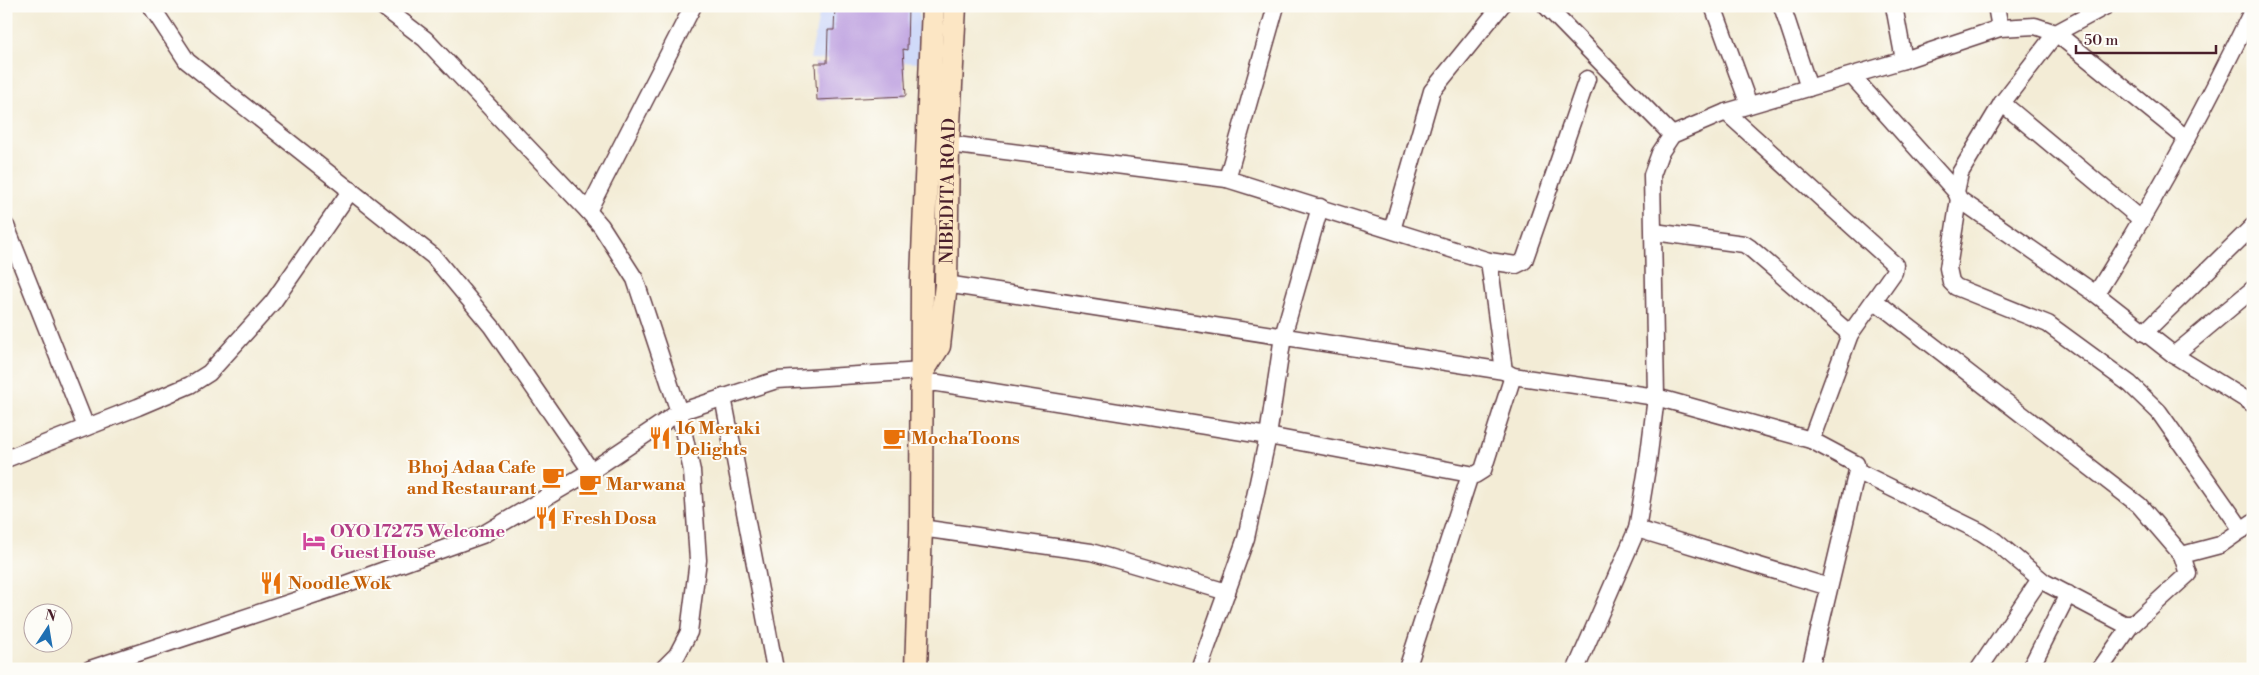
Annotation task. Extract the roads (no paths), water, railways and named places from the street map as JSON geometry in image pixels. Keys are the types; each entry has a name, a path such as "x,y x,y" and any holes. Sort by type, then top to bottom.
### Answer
{"street":[{"path":"151,6 187,61 433,256 492,328 591,471"},
{"path":"382,6 425,39 588,211 601,226 635,279 679,412 692,471 698,560 689,632 677,655 663,669"},
{"path":"588,211 693,6"},
{"name":"NIBEDITA ROAD","path":"916,669 921,528 922,279 933,6"},
{"name":"NIBEDITA ROAD","path":"923,377 939,346 946,284 948,144 955,6"},
{"path":"1228,179 1276,6"},
{"path":"1392,230 1432,91 1501,6"},
{"path":"1546,6 1672,135"},
{"path":"1713,6 1749,105"},
{"path":"1782,6 1809,88"},
{"path":"1894,6 1904,60"},
{"path":"1996,6 2000,28"},
{"path":"2106,6 2084,13 2056,33 2002,103 1960,173 1948,268 1950,282 2048,324 2130,384 2160,412 2248,526 2220,545 2182,554"},
{"path":"2096,294 2142,220 2187,139 2253,9"},
{"path":"1576,669 1637,530 1656,397 1652,175 1660,153 1672,135 1726,112 1852,76 2000,28 2035,26 2056,33 2187,139"},
{"path":"1852,76 1958,196 2096,294 2174,355 2251,400"},
{"path":"948,144 1228,179 1489,261 1516,265 1524,261 1586,79"},
{"path":"2002,103 2142,220"},
{"path":"1726,112 1893,263 1894,272 1850,334 1810,440"},
{"path":"6,459 190,385 209,373 273,302 351,190"},
{"path":"1199,669 1246,538 1268,436 1283,336 1320,207"},
{"path":"6,226 86,427"},
{"path":"2144,333 2253,226"},
{"path":"1654,232 1744,244 1850,334"},
{"path":"90,669 337,587 482,535 591,471 679,412 777,380 923,377 938,383 1268,436 1470,475 1479,475 1483,470 1509,373 1489,261"},
{"path":"946,284 1283,336 1656,397 1810,440 1856,464 1857,471 1810,669"},
{"path":"2174,355 2253,289"},
{"path":"1874,300 2138,505 2182,554 2188,569 2187,576 2131,625 2100,669"},
{"path":"723,397 775,669"},
{"path":"1857,471 1981,532 1995,541 2040,580 2124,624 2131,625"},
{"path":"1407,669 1470,475"},
{"path":"921,528 1091,552 1228,592"},
{"path":"1637,530 1829,587"},
{"path":"1979,669 2040,580"},
{"path":"2030,669 2068,594"}],"place":[{"name":"16 Meraki Delights","path":"660,438"},
{"name":"MochaToons","path":"894,438"},
{"name":"Bhoj Adaa Cafe and Restaurant","path":"553,477"},
{"name":"Marwana","path":"590,484"},
{"name":"Fresh Dosa","path":"546,518"},
{"name":"OYO 17275 Welcome Guest House","path":"314,541"},
{"name":"Noodle Wok","path":"271,583"}]}
